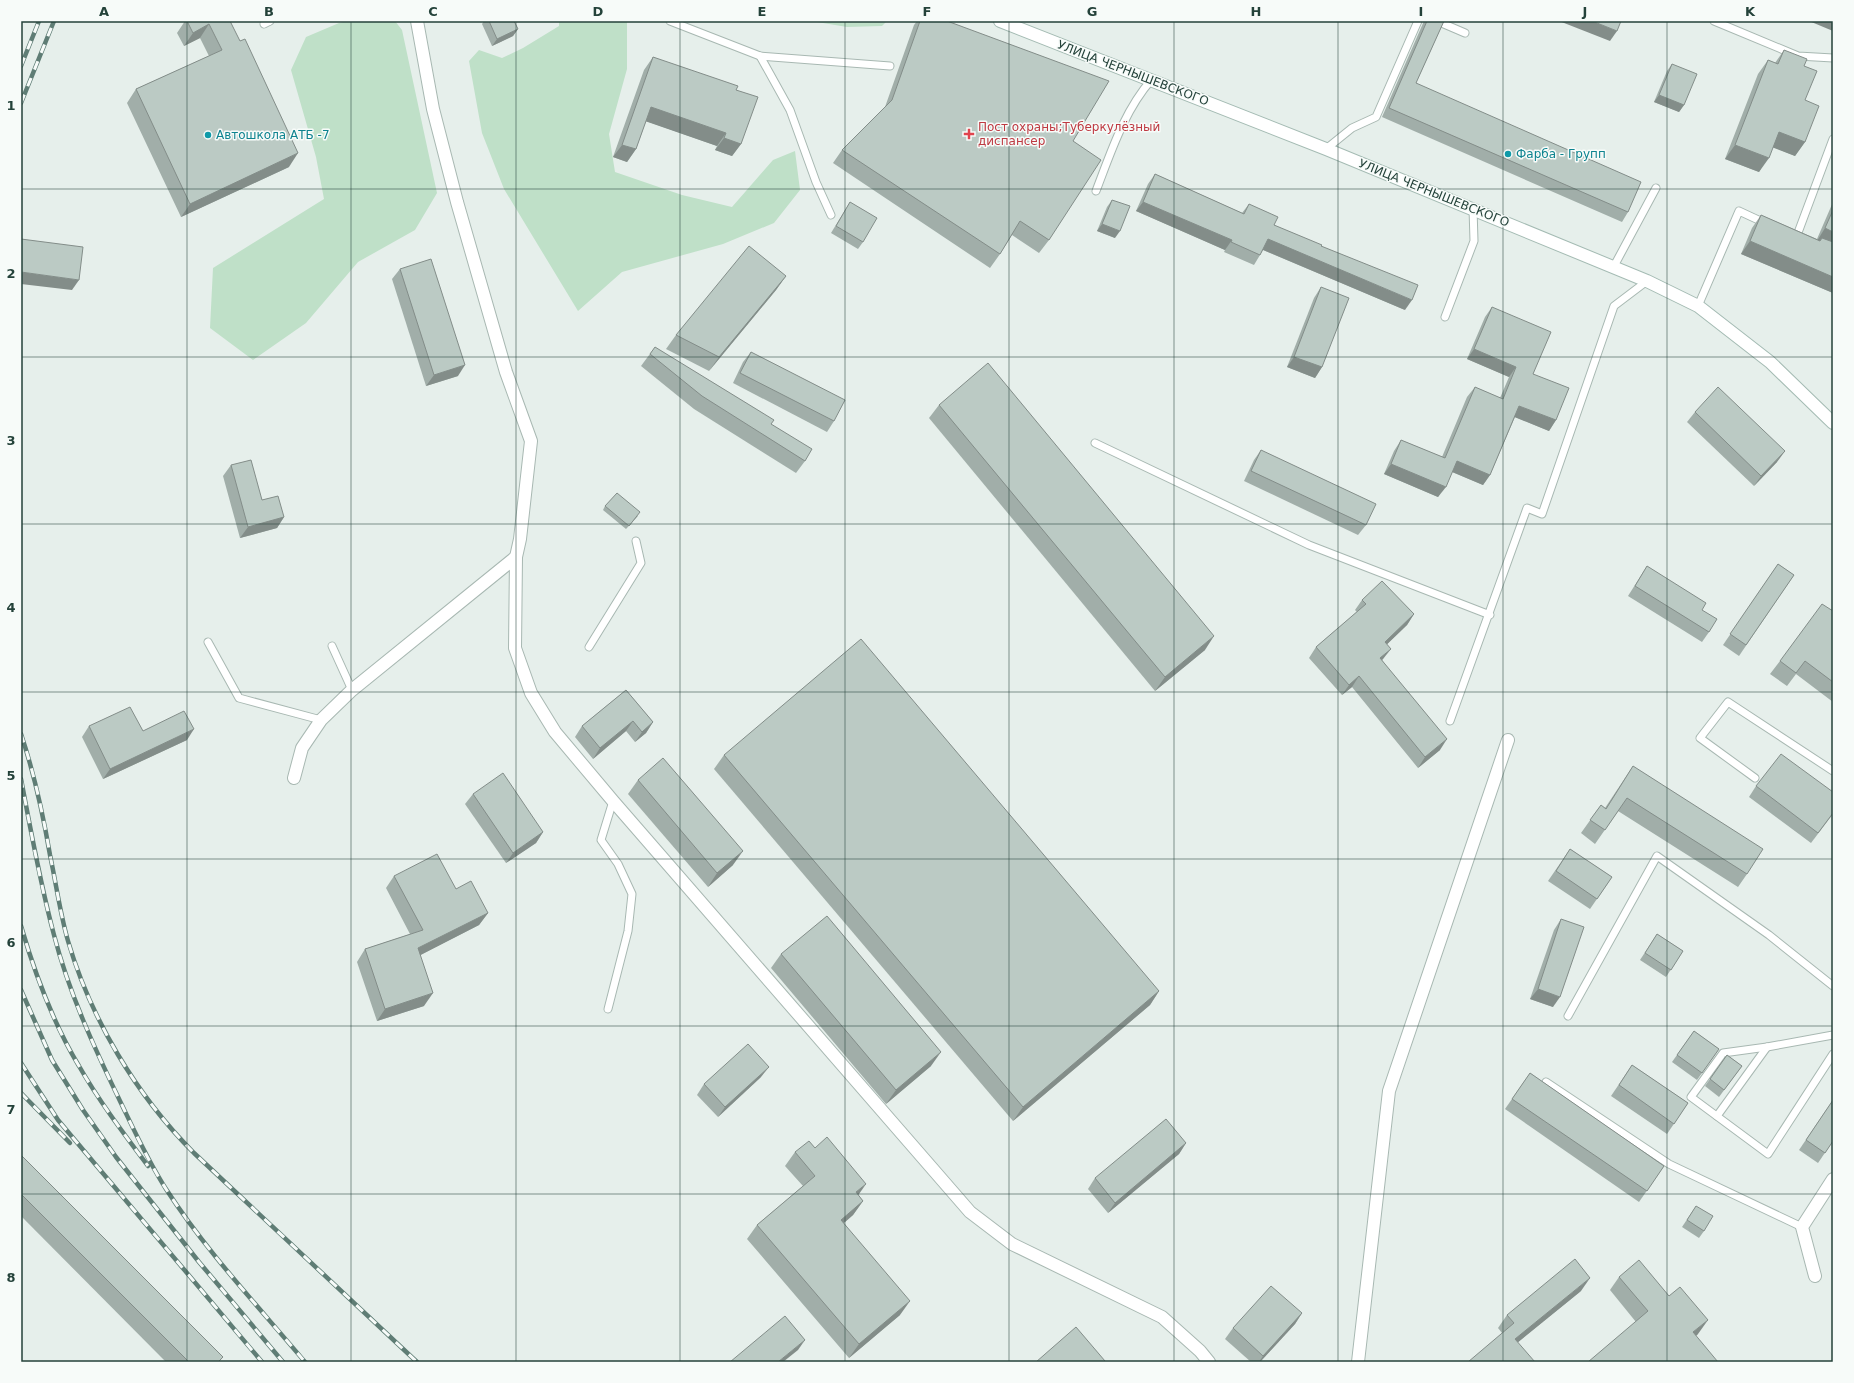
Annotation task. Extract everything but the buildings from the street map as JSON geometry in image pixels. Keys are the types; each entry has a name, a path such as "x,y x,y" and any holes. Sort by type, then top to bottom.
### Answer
{"street":[{"path":"417,21 433,109 456,202 506,372 531,442 520,538 516,556 515,648 531,693 555,732 613,801 970,1212 1012,1244 1162,1317 1200,1351 1209,1362"},
{"name":"УЛИЦА ЧЕРНЫШЕВСКОГО","path":"1000,21 1152,79 1473,208 1613,268 1648,281 1698,306 1770,362 1833,423"},
{"path":"294,778 302,748 321,720 352,690 516,556"},
{"path":"1358,1362 1389,1091 1508,740"},
{"path":"1815,1276 1802,1227 1833,1179"}],"lane":[{"path":"670,21 760,56 890,66"},
{"path":"1326,149 1352,128 1376,117 1418,21"},
{"path":"1437,21 1465,33"},
{"path":"1714,21 1798,56 1833,58"},
{"path":"760,56 790,110 816,182 831,214"},
{"path":"1096,191 1118,133 1133,106 1152,79"},
{"path":"1795,237 1833,139"},
{"path":"1613,268 1656,188"},
{"path":"1445,318 1474,241 1473,208"},
{"path":"1698,306 1738,211 1774,228"},
{"path":"1450,721 1490,615 1527,508 1542,514 1614,306 1648,281"},
{"path":"1095,443 1308,545 1490,615"},
{"path":"589,646 641,563 636,541"},
{"path":"208,642 239,698 321,720"},
{"path":"332,646 352,690"},
{"path":"1755,778 1700,738 1728,702 1833,771"},
{"path":"608,1009 628,931 632,894 618,864 601,840 613,801"},
{"path":"1568,1016 1658,856 1769,936 1833,986"},
{"path":"1833,1035 1723,1053 1691,1097 1768,1154 1833,1054"},
{"path":"1717,1116 1767,1047"},
{"path":"1546,1082 1669,1164 1802,1227"}],"green space":[{"path":"347,21 395,21 402,30 437,193 415,230 358,262 306,323 253,360 210,328 213,268 324,199 316,157 291,70 306,37"},
{"path":"559,21 627,22 627,69 609,134 615,172 682,195 732,207 773,160 795,151 800,190 774,223 723,244 622,272 578,311 504,189 482,133 469,61 479,50 502,58 523,48 559,26"},
{"path":"811,21 887,21 882,26 847,27"}],"railway":[{"path":"21,66 39,21"},
{"path":"21,103 54,21"},
{"path":"21,734 38,794 60,909 68,941 89,999 118,1054 135,1081 153,1106 194,1153 417,1362"},
{"path":"21,779 40,876 60,957 75,999 110,1081 153,1168 166,1189 215,1256 305,1362"},
{"path":"21,926 32,962 61,1033 103,1105 148,1166"},
{"path":"21,990 52,1060 83,1110 116,1157 199,1262 283,1362"},
{"path":"21,1063 58,1120 262,1362"},
{"path":"21,1093 70,1143"}],"place":[{"name":"Пост охраны;Туберкулёзный диспансер","path":"969,134"},
{"name":"Автошкола АТБ -7","path":"208,135"},
{"name":"Фарба - Групп","path":"1508,154"}]}
